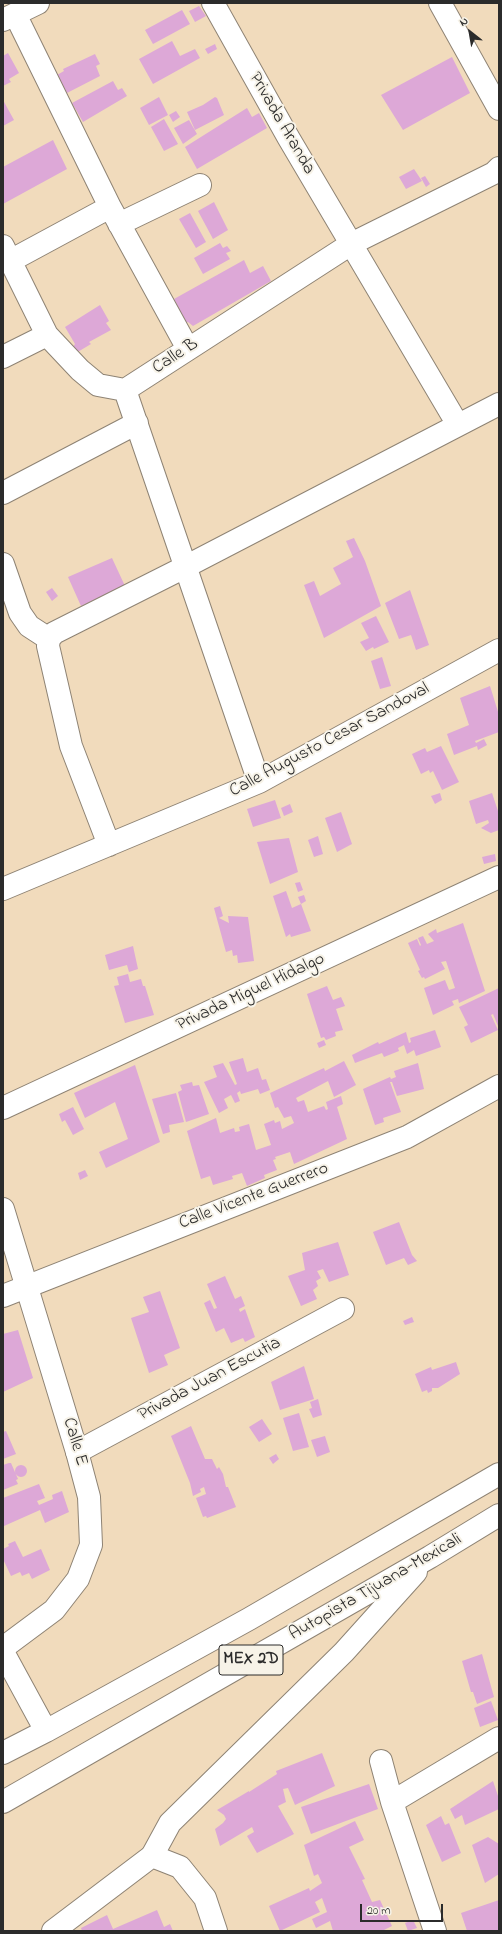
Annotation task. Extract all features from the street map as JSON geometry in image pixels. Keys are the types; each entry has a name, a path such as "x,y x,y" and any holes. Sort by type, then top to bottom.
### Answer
{"main road":[{"path":"38,3 9,17 114,215 188,350"},
{"name":"Privada Aranda","path":"213,3 351,244 458,425"},
{"path":"440,3 499,109"},
{"name":"Calle B","path":"125,390 351,244 497,178"},
{"path":"200,185 7,254 47,335 80,370 98,385 125,390 259,782"},
{"path":"3,357 47,335"},
{"path":"109,845 71,746 48,646 49,638 54,633 185,567 499,404"},
{"path":"3,492 137,423"},
{"path":"3,564 20,613 29,626 49,638"},
{"name":"Calle Augusto Cesar Sandoval","path":"3,889 259,782 499,650"},
{"name":"Privada Miguel Hidalgo","path":"3,1108 499,877"},
{"name":"Calle Vicente Guerrero","path":"3,1296 407,1136 499,1086"},
{"name":"Calle E","path":"3,1209 77,1452 89,1497 91,1545 78,1579 54,1610 3,1648"},
{"name":"Privada Juan Escutia","path":"77,1452 343,1309"},
{"name":"Autopista Tijuana-Mexicali","path":"3,1753 250,1619 499,1474"},
{"name":"Autopista Tijuana-Mexicali","path":"3,1802 430,1557 499,1515"},
{"path":"53,1931 152,1856 170,1823 344,1652 430,1557"},
{"path":"3,1652 46,1731"},
{"path":"392,1802 499,1738"},
{"path":"381,1761 392,1802 435,1931"},
{"path":"152,1856 180,1867 205,1898 216,1931"}],"building":[{"path":"199,6 206,16 195,22 189,11"},
{"path":"182,10 190,24 153,44 145,30"},
{"path":"172,41 180,56 195,49 200,58 153,84 139,59"},
{"path":"215,44 217,49 208,54 205,49"},
{"path":"8,53 19,73 9,79 11,82 3,86 3,56"},
{"path":"95,54 100,64 96,66 100,76 67,93 57,75 64,71 63,69"},
{"path":"452,57 470,93 403,130 381,95"},
{"path":"113,81 118,90 122,88 127,96 83,122 72,103"},
{"path":"159,97 168,115 149,125 140,108"},
{"path":"215,97 217,98 224,115 195,130 187,112 203,105"},
{"path":"3,100 14,120 3,126"},
{"path":"247,108 252,117 259,113 267,128 197,169 185,147"},
{"path":"176,111 180,117 173,122 169,115"},
{"path":"164,119 178,144 164,151 151,127"},
{"path":"189,120 197,134 183,144 174,128"},
{"path":"53,140 67,169 3,204 3,167"},
{"path":"414,169 422,181 406,189 399,177"},
{"path":"425,176 430,184 426,187 421,178"},
{"path":"214,202 228,230 213,239 198,211"},
{"path":"190,213 206,242 196,248 179,219"},
{"path":"220,243 223,248 227,246 231,251 226,253 230,259 203,274 194,258"},
{"path":"244,260 250,273 263,266 271,281 193,326 188,322 186,323 174,299"},
{"path":"100,305 109,321 106,323 111,330 89,342 91,344 76,353 73,347 75,344 65,327"},
{"path":"354,538 365,561 381,606 324,638 304,585 314,581 320,596 341,584 333,568 353,557 346,541"},
{"path":"112,558 125,586 81,606 68,577"},
{"path":"52,588 58,596 52,601 46,592"},
{"path":"410,590 429,645 416,650 411,635 399,639 385,603"},
{"path":"376,616 389,642 366,651 360,642 369,638 361,623"},
{"path":"382,657 391,686 380,689 371,661"},
{"path":"490,686 499,715 499,732 475,741 476,743 484,739 487,745 478,750 477,746 454,755 447,734 469,725 460,698"},
{"path":"441,746 459,782 442,790 433,771 430,773 429,770 421,774 412,754 425,748 427,752"},
{"path":"440,793 442,800 435,804 431,796"},
{"path":"492,793 499,814 499,830 491,833 481,828 489,823 488,820 476,824 469,801"},
{"path":"275,800 281,818 253,827 247,809"},
{"path":"290,804 293,812 284,816 281,808"},
{"path":"341,812 352,844 337,852 325,818"},
{"path":"318,836 323,854 314,857 308,840"},
{"path":"289,838 298,872 270,884 257,842"},
{"path":"495,854 496,861 484,864 482,857"},
{"path":"300,882 303,890 298,892 295,883"},
{"path":"286,891 292,908 301,904 311,931 291,937 290,934 286,937 273,896"},
{"path":"304,895 306,901 301,904 298,897"},
{"path":"220,906 223,916 219,918 229,923 228,916 248,917 254,961 238,963 237,955 233,956 232,950 226,952 214,908"},
{"path":"463,923 485,991 459,1003 458,999 452,1001 454,1005 433,1015 424,988 445,980 449,990 455,988 446,961 441,962 445,969 425,979 424,977 422,978 408,943 417,939 420,946 421,945 418,938 423,936 427,944 434,941 428,934 436,929 437,933"},
{"path":"133,946 138,969 129,972 127,965 109,970 105,955"},
{"path":"128,974 130,982 141,979 143,986 145,986 154,1015 125,1023 114,986 119,985 117,977"},
{"path":"327,986 333,1000 341,997 345,1006 336,1009 343,1030 335,1032 336,1036 326,1040 324,1037 321,1038 307,994"},
{"path":"499,988 498,1026 493,1014 491,1015 498,1030 471,1043 464,1027 468,1025 459,1007"},
{"path":"435,1030 441,1047 416,1056 414,1050 407,1054 404,1045 398,1048 399,1051 384,1057 382,1053 355,1063 352,1055 378,1042 379,1044 406,1032 409,1043 411,1042 410,1038"},
{"path":"324,1040 326,1045 319,1048 317,1043"},
{"path":"243,1058 247,1072 258,1068 262,1080 266,1079 270,1090 260,1094 258,1089 241,1094 240,1091 237,1093 240,1101 235,1103 231,1095 224,1099 228,1108 219,1113 204,1082 217,1077 213,1066 223,1063 235,1085 237,1084 229,1062"},
{"path":"344,1061 356,1085 334,1097 328,1081 296,1098 298,1102 304,1100 308,1112 324,1106 326,1110 328,1109 326,1102 341,1096 343,1104 337,1107 347,1139 294,1164 290,1152 275,1157 276,1159 273,1160 277,1170 264,1175 265,1178 247,1186 242,1173 232,1176 233,1179 213,1185 210,1176 201,1179 187,1131 216,1118 220,1133 234,1128 235,1132 240,1131 239,1127 249,1124 256,1150 271,1145 264,1124 274,1120 275,1123 280,1121 282,1129 294,1123 291,1116 284,1118 278,1107 275,1108 270,1093 324,1068 325,1071"},
{"path":"418,1063 424,1089 397,1096 392,1082 390,1082 401,1112 383,1118 384,1122 375,1125 363,1089 390,1077 391,1079 396,1077 394,1071"},
{"path":"135,1065 160,1142 106,1168 99,1152 128,1139 115,1102 85,1118 74,1093"},
{"path":"192,1082 193,1086 199,1085 209,1114 186,1122 178,1092 182,1090 180,1085"},
{"path":"176,1093 184,1122 169,1125 170,1132 163,1134 152,1099"},
{"path":"73,1107 84,1129 73,1135 65,1120 62,1122 59,1114"},
{"path":"85,1170 88,1176 80,1180 78,1173"},
{"path":"399,1222 412,1255 417,1261 408,1265 404,1258 386,1265 373,1232"},
{"path":"338,1242 349,1275 329,1282 323,1269 317,1271 321,1278 316,1281 318,1286 313,1290 317,1299 301,1306 288,1276 305,1270 302,1253"},
{"path":"225,1276 235,1299 241,1296 245,1306 239,1309 240,1312 245,1309 255,1337 245,1342 243,1338 231,1343 224,1328 216,1332 204,1303 210,1300 214,1309 217,1308 207,1284"},
{"path":"160,1291 180,1348 164,1355 168,1365 149,1373 131,1318 149,1312 143,1297"},
{"path":"412,1317 414,1322 405,1325 403,1321"},
{"path":"18,1330 33,1378 3,1392 3,1334"},
{"path":"456,1362 460,1374 438,1388 432,1388 432,1391 428,1393 427,1390 422,1392 415,1374 431,1367 432,1370"},
{"path":"304,1366 314,1399 280,1410 271,1382"},
{"path":"318,1399 322,1415 313,1418 309,1409 312,1408 310,1402"},
{"path":"299,1413 309,1447 293,1451 283,1418"},
{"path":"262,1419 272,1434 259,1442 249,1427"},
{"path":"191,1426 205,1459 212,1459 217,1469 219,1467 223,1474 226,1487 228,1487 236,1507 207,1518 206,1516 203,1517 196,1498 206,1494 204,1487 200,1489 201,1492 193,1496 190,1483 171,1436"},
{"path":"6,1431 16,1454 3,1459 3,1432"},
{"path":"325,1436 330,1452 317,1457 311,1440"},
{"path":"276,1454 279,1459 273,1464 269,1458"},
{"path":"11,1463 18,1479 16,1480 18,1484 3,1490 3,1465"},
{"path":"21,1465 25,1467 27,1471 25,1475 21,1477 17,1475 15,1471 17,1467"},
{"path":"39,1484 45,1498 37,1501 39,1505 53,1499 52,1495 62,1491 69,1512 45,1523 40,1510 4,1526 3,1498"},
{"path":"15,1541 23,1557 41,1549 50,1570 32,1579 29,1573 22,1576 20,1572 11,1576 3,1559 3,1549 9,1546 8,1544"},
{"path":"482,1654 494,1697 477,1704 473,1692 471,1692 462,1661"},
{"path":"491,1701 498,1720 480,1727 474,1708"},
{"path":"322,1753 335,1786 295,1805 288,1788 283,1789 286,1802 278,1806 294,1834 257,1853 247,1836 254,1832 252,1827 220,1846 215,1829 226,1819 224,1815 217,1810 277,1774 276,1771"},
{"path":"493,1781 499,1799 499,1809 465,1825 462,1815 455,1819 450,1809"},
{"path":"369,1784 378,1809 311,1834 301,1807"},
{"path":"441,1816 445,1825 449,1823 461,1853 442,1862 426,1825"},
{"path":"355,1821 364,1840 349,1847 365,1879 362,1880 372,1902 380,1900 392,1926 382,1931 333,1931 330,1921 316,1928 312,1919 327,1912 322,1898 315,1902 320,1912 280,1931 269,1906 309,1888 310,1891 322,1883 318,1874 314,1876 304,1845"},
{"path":"488,1837 499,1844 499,1874 485,1883 472,1845"},
{"path":"499,1900 499,1931 467,1931 461,1913"},
{"path":"157,1910 164,1927 170,1924 173,1931 82,1931 81,1928 107,1915 113,1929"},
{"path":"413,1920 417,1928 408,1931 405,1923"}]}
